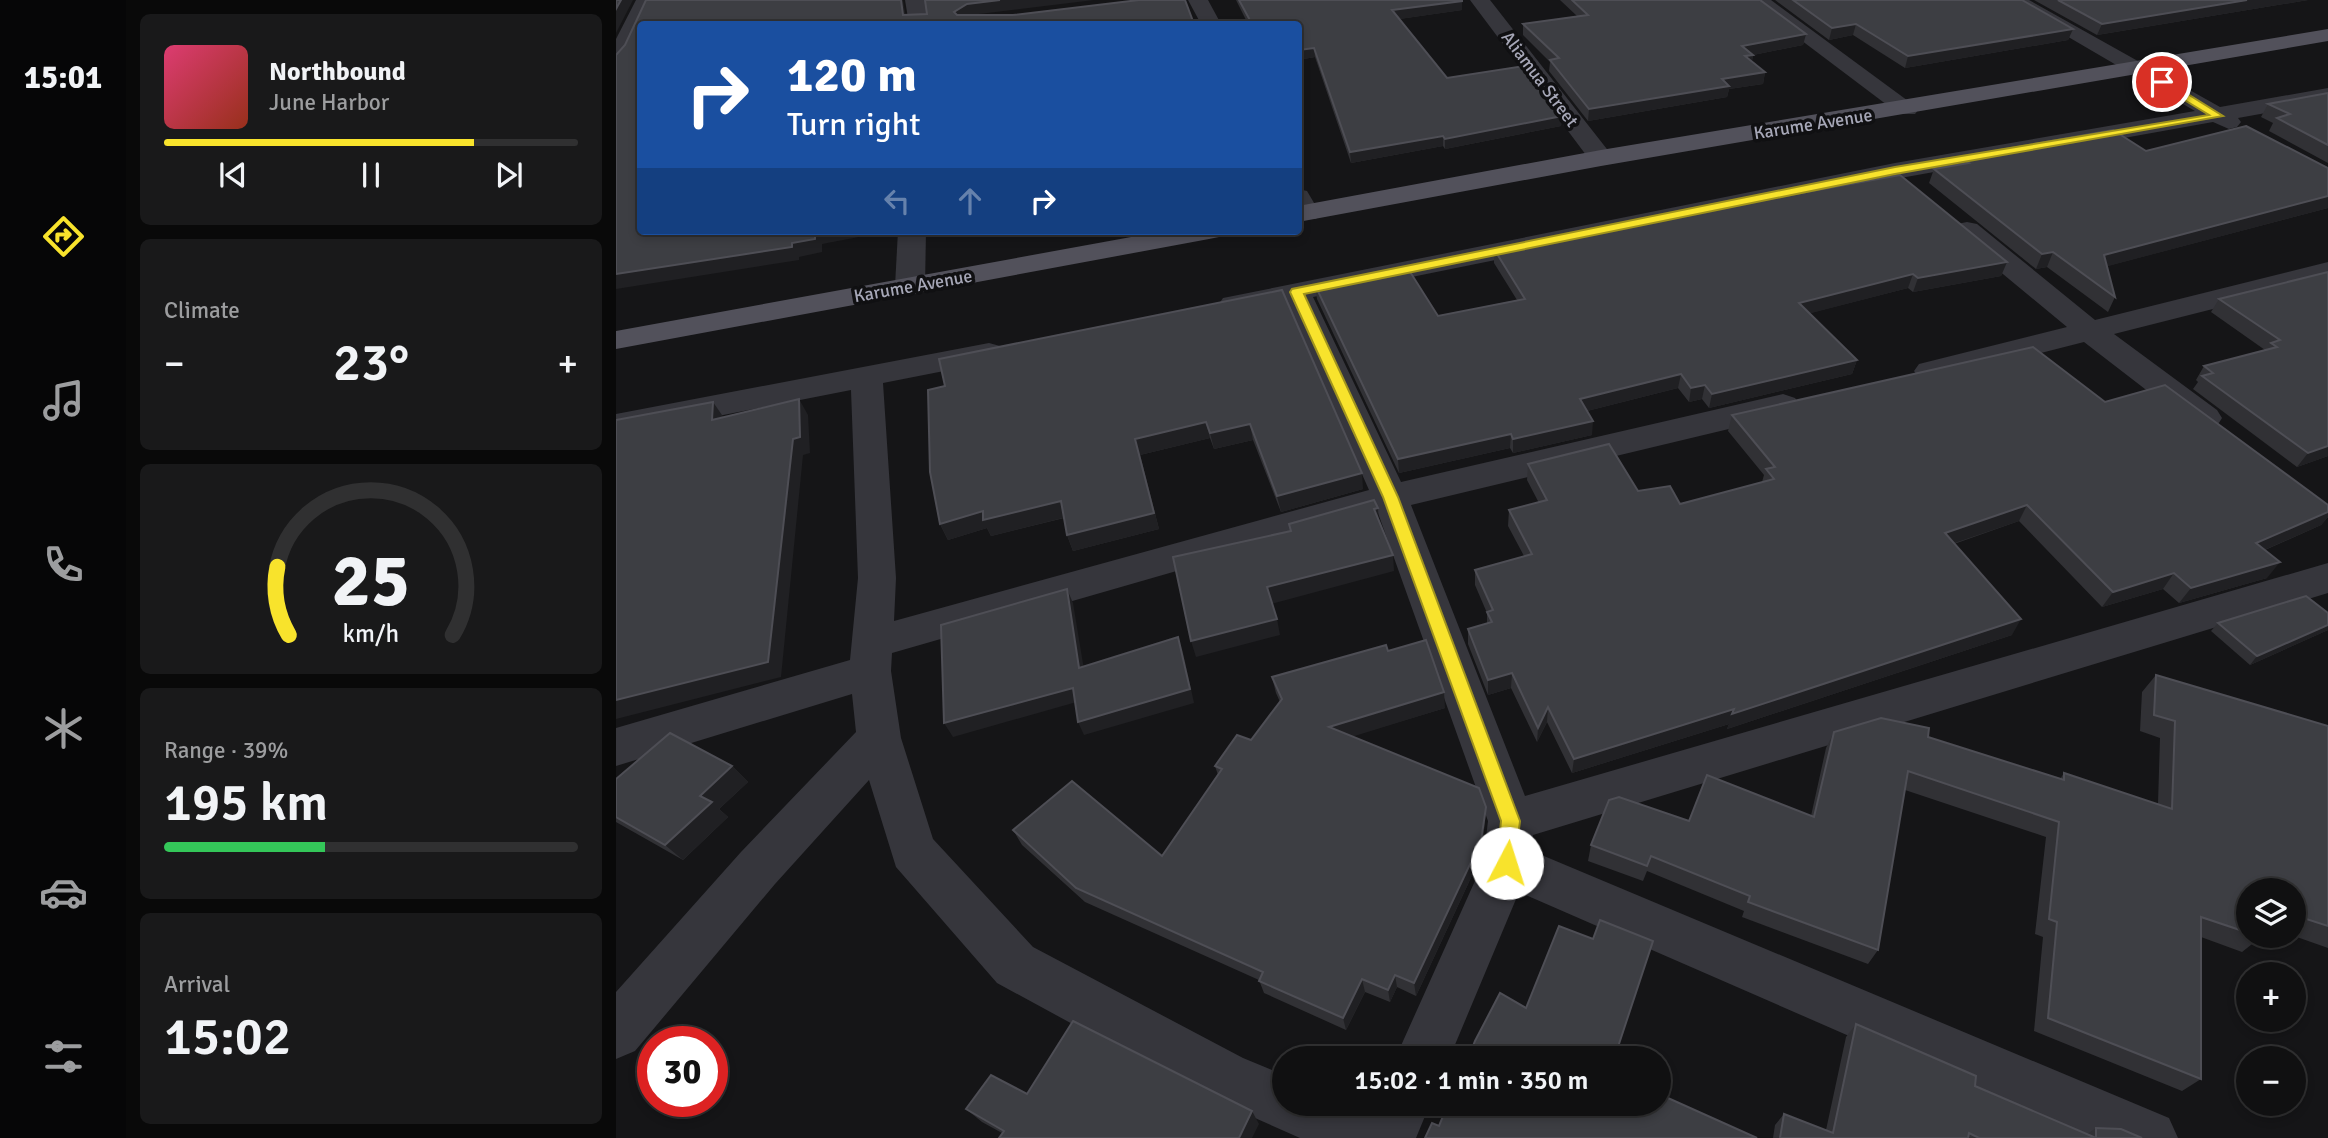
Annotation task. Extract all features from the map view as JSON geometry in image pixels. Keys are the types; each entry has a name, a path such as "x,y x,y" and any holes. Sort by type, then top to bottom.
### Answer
{"main road":[{"name":"Karume Avenue","path":"1302,208 2328,35"},
{"name":"Karume Avenue","path":"616,340 1187,235"}],"street":[{"path":"616,60 646,0"},
{"path":"915,0 918,21"},
{"path":"1198,0 1209,21"},
{"name":"Aliamua Street","path":"1480,0 1601,158"},
{"path":"1758,0 1907,108"},
{"path":"2015,0 2255,136"},
{"path":"1202,311 1895,170 2208,110 2328,94"},
{"path":"1895,170 2091,332 2228,436"},
{"path":"910,286 912,235"},
{"path":"1896,379 2328,271"},
{"path":"1296,292 1390,497 1509,842 1427,1046"},
{"path":"616,425 1015,348"},
{"path":"867,378 877,578 870,657 879,738 914,851 1015,965 1213,1072 1272,1098"},
{"path":"616,747 870,657 1390,497 1816,398"},
{"path":"1509,842 2328,578"},
{"path":"616,1032 758,868 879,738"},
{"path":"1509,842 2149,1138"},
{"path":"1315,1116 1367,1138"},
{"path":"1387,1138 1397,1116"}],"building":[{"path":"646,0 901,0 903,15 927,14 925,0 1000,0 967,4 954,12 957,15 1013,15 1139,0 1185,0 1193,21 637,21 637,235 815,235 815,239 792,243 792,247 616,274 616,55 625,45"},
{"path":"1239,0 1462,0 1392,10 1447,78 1524,66 1562,116 1445,139 1443,136 1350,152 1314,48 1302,50 1302,21 1250,21"},
{"path":"1572,0 1760,0 1806,34 1742,46 1753,55 1745,56 1765,72 1722,79 1729,86 1589,109 1550,60 1559,58 1523,24 1588,15"},
{"path":"1793,0 2022,0 2073,29 1908,56 1856,24 1832,28"},
{"path":"2058,0 2247,0 2102,24"},
{"path":"2328,93 2328,145 2277,118 2290,114 2268,104"},
{"path":"2246,126 2328,168 2328,196 2104,255 2115,297 2053,252 2042,254 1934,169 1969,163 1960,157 2113,130 2146,151"},
{"path":"1900,175 2007,262 1918,278 1913,274 1799,303 1857,360 1712,394 1705,385 1691,388 1681,374 1580,399 1593,421 1513,439 1511,434 1398,459 1315,285 1407,267 1438,316 1525,299 1494,249"},
{"path":"2328,272 2328,446 2308,453 2202,376 2213,373 2204,366 2277,347 2271,343 2280,340 2219,299"},
{"path":"1282,290 1362,473 1277,496 1250,424 1210,433 1206,422 1135,439 1154,513 1067,535 1061,501 983,520 983,511 940,524 930,472 928,390 945,386 939,359"},
{"path":"2033,347 2105,402 2165,385 2328,505 2328,512 2256,543 2280,562 2191,588 2174,573 2113,592 2027,505 1945,533 2021,619 1732,714 1734,709 1574,759 1548,707 1538,728 1512,673 1488,680 1468,629 1492,622 1487,612 1493,610 1475,570 1532,554 1509,510 1547,500 1528,464 1609,444 1638,491 1670,486 1680,504 1774,479 1766,469 1775,467 1732,415"},
{"path":"799,399 800,437 793,439 768,662 616,700 616,420 713,402 712,420"},
{"path":"1374,500 1378,508 1374,509 1393,555 1267,587 1277,619 1191,641 1173,557 1291,531 1289,524"},
{"path":"1067,589 1079,668 1178,637 1190,689 1078,722 1073,688 944,723 941,625"},
{"path":"2306,596 2328,613 2328,625 2257,656 2218,623"},
{"path":"1426,640 1444,692 1329,727 1479,788 1486,807 1481,841 1414,983 1395,975 1388,990 1362,979 1343,1018 1259,981 1263,972 1076,888 1013,830 1072,781 1162,856 1222,769 1215,766 1237,735 1251,740 1282,699 1272,677 1386,645 1388,651"},
{"path":"2156,675 2328,726 2328,926 2306,919 2306,878 2236,878 2236,929 2201,917 2201,1079 2048,1018 2057,922 2049,919 2059,822 1908,771 1878,950 1748,902 1750,896 1651,856 1647,866 1591,845 1609,800 1619,797 1689,821 1707,775 1814,817 1834,732 1881,718 1929,728 1928,737 2064,780 2064,773 2172,809 2175,721 2154,715"},
{"path":"670,733 732,766 700,796 712,802 665,845 616,817 616,779"},
{"path":"1600,920 1653,941 1618,1046 1473,1046 1500,993 1526,1008 1559,926 1593,939"},
{"path":"1073,1021 1252,1111 1239,1138 999,1138 1004,1131 966,1109 991,1075 1027,1094"},
{"path":"1856,1024 1976,1076 1975,1086 2096,1138 1979,1138 1969,1133 1968,1138 1780,1138 1784,1114 1833,1133"},
{"path":"1671,1099 1757,1138 1425,1138 1432,1123 1439,1126 1443,1116 1671,1116"},
{"path":"2096,1128 2121,1129 2142,1138 2096,1138"}],"route":[{"path":"1507,863 1511,821 1390,497 1296,292 1895,170 2218,116 2162,82"}]}
